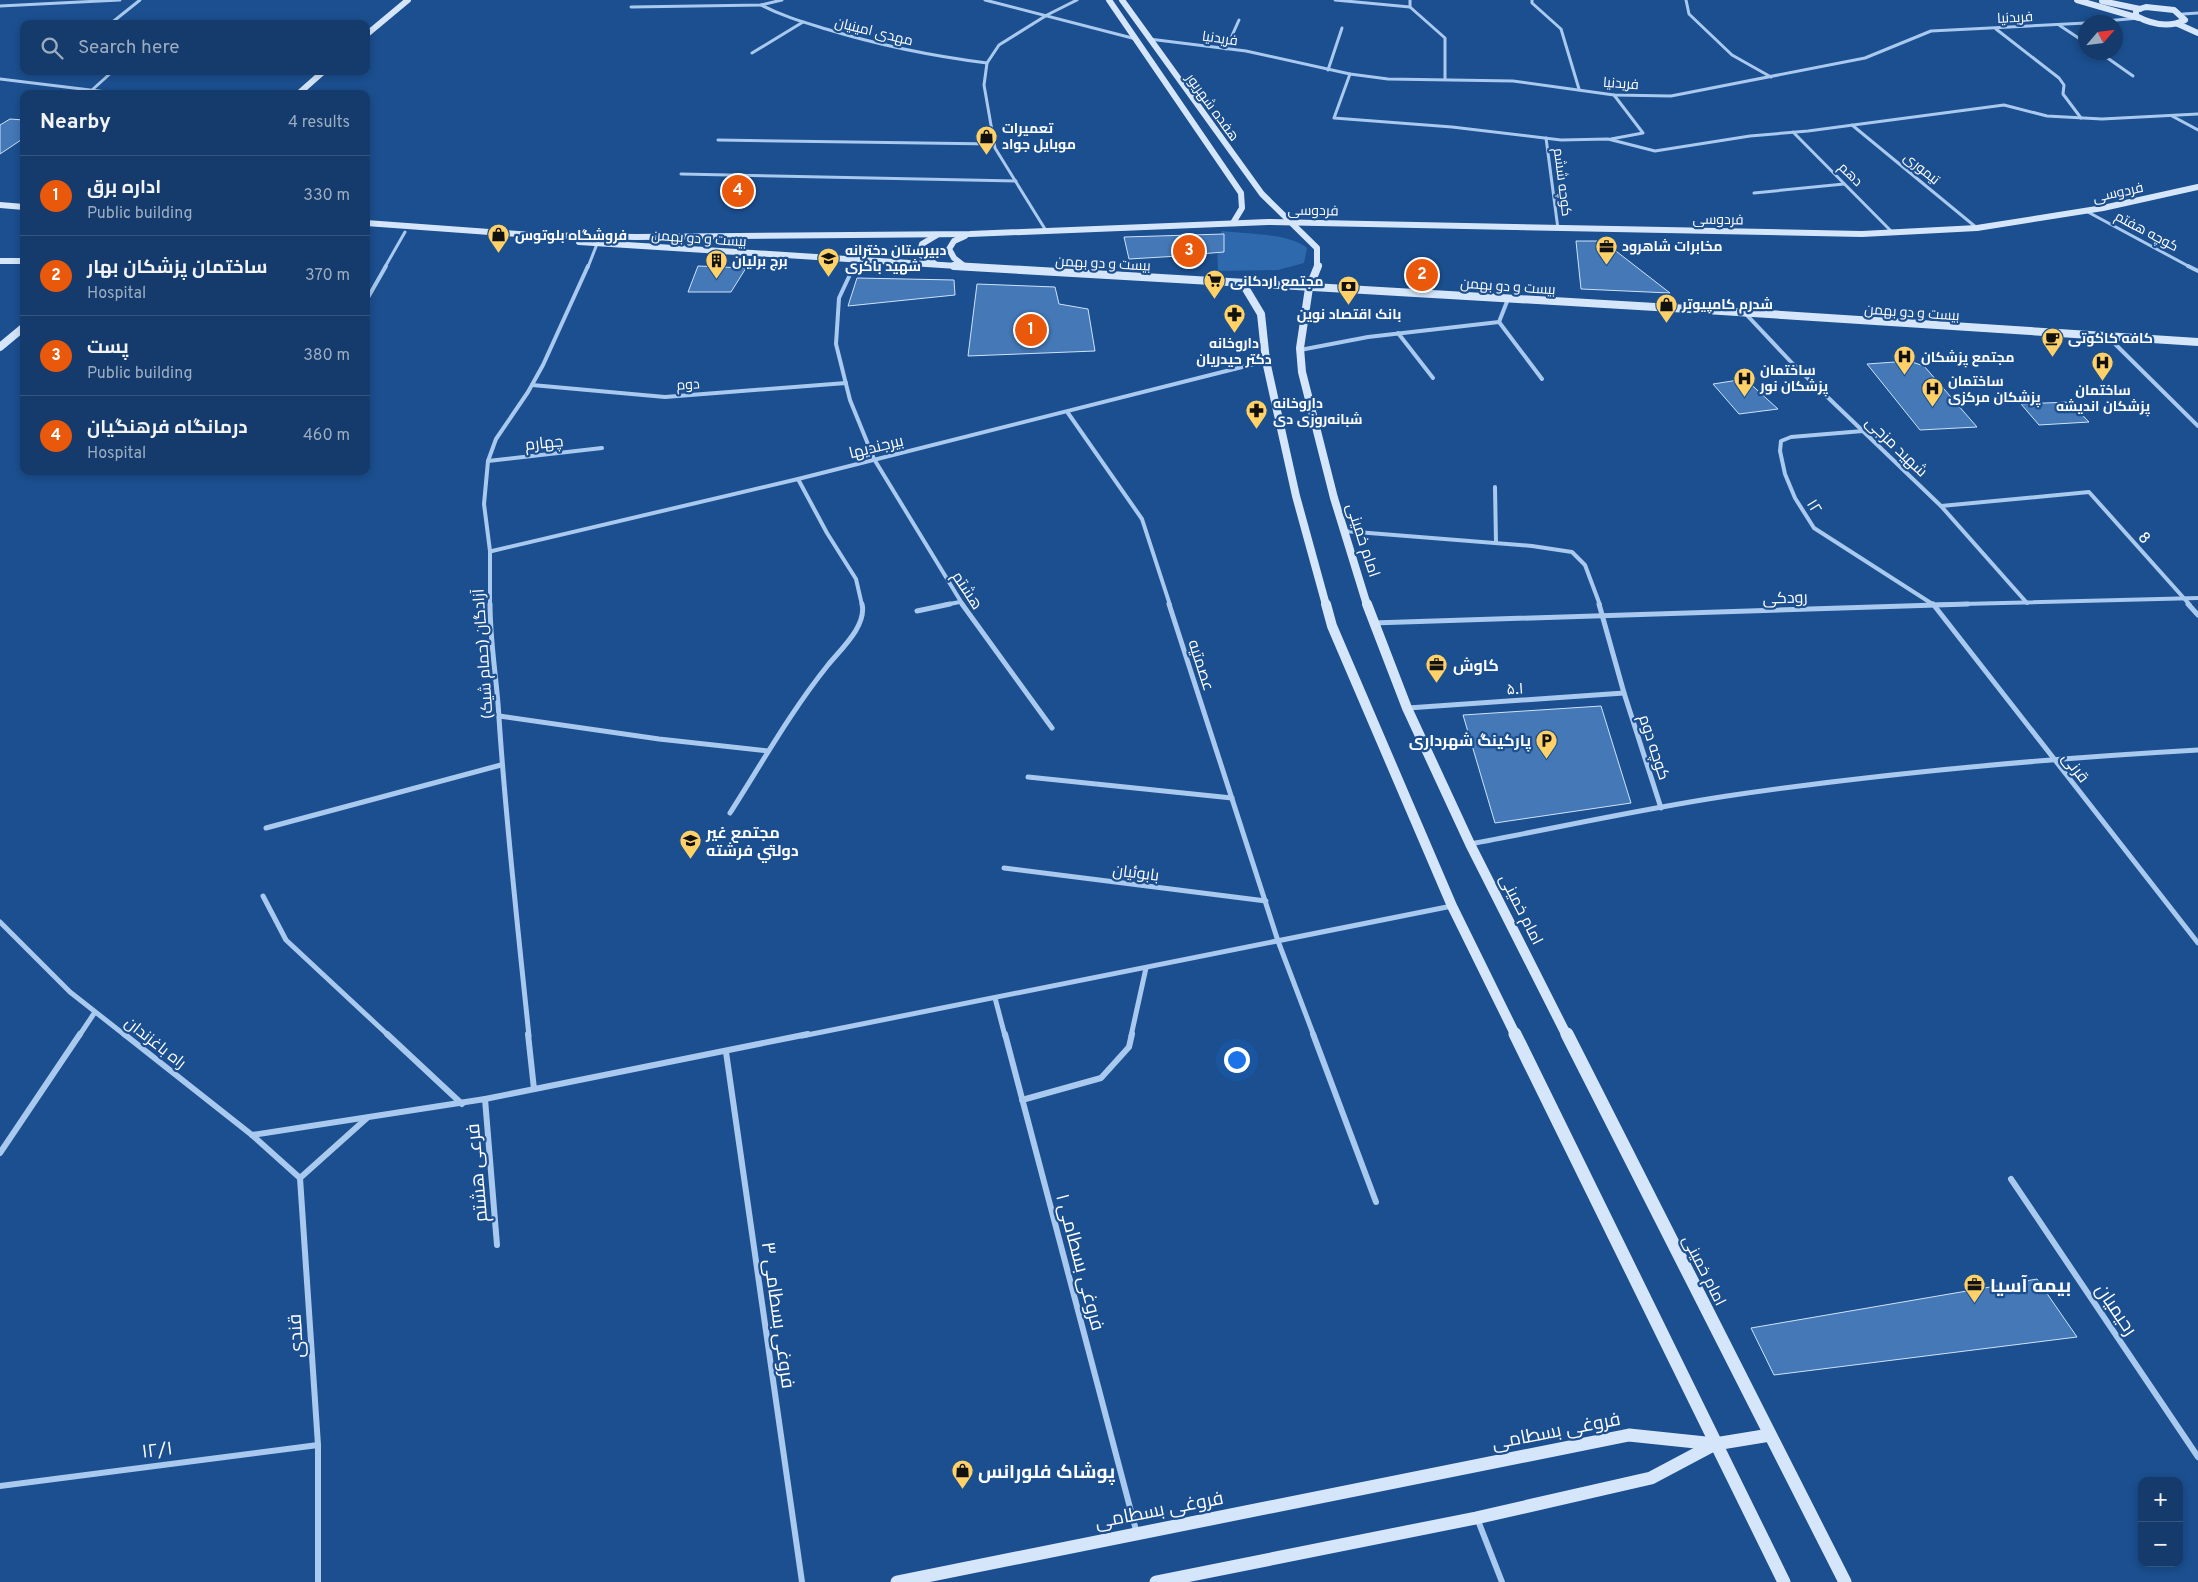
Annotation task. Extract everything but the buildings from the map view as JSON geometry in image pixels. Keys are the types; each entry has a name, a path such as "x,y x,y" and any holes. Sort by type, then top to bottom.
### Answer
{"main road":[{"path":"370,32 408,0"},
{"name":"هفده شهریور","path":"1109,0 1241,193 1242,208 1233,223"},
{"name":"هفده شهریور","path":"1122,0 1262,194 1293,222"},
{"path":"2077,0 2163,24 2178,24 2198,33"},
{"path":"2096,0 2143,8 2162,8"},
{"path":"2134,0 2143,8"},
{"path":"2145,0 2182,14 2185,20 2178,24"},
{"path":"2140,18 2135,13 2143,8"},
{"path":"1136,39 1149,39"},
{"path":"303,90 319,75"},
{"name":"فردوسی","path":"1233,223 1293,222 1862,234 1977,228 2086,211 2198,187"},
{"path":"0,205 20,207"},
{"name":"امام خمینی","path":"1293,222 1316,248 1319,262 1309,288 1300,350 1302,372 1318,442 1373,624 1407,708 1470,844 1845,1582"},
{"name":"بیست و دو بهمن","path":"370,223 532,235 636,237 970,234 1045,229 1233,223"},
{"name":"بیست و دو بهمن","path":"370,229 856,261 937,264 1309,288 1743,312 2198,342"},
{"path":"937,264 919,254 922,244 938,234"},
{"path":"963,266 954,258 949,249 954,241 970,234"},
{"path":"0,262 20,262"},
{"path":"1243,284 1261,314 1266,361 1296,496 1332,626 1452,906 1784,1582"},
{"path":"0,347 20,330"},
{"path":"1156,1582 1476,1518 1651,1478 1716,1444 1770,1434"},
{"name":"فروغی بسطامی","path":"897,1582 1629,1435 1716,1444"}],"street":[{"path":"11,6 14,0"},
{"path":"0,6 120,0"},
{"path":"115,20 140,0"},
{"path":"631,7 761,5 782,0"},
{"path":"985,0 1136,39"},
{"path":"1045,229 994,144 984,85 987,63 999,45 1077,0"},
{"path":"1335,0 1410,7 1445,38 1445,79"},
{"path":"1410,0 1410,7"},
{"path":"1532,0 1532,3 1561,29 1579,89"},
{"path":"1686,0 1689,14 1732,55 1772,77"},
{"name":"مهدی امینیان","path":"761,5 773,12 843,35 893,47 987,63"},
{"path":"2182,14 2198,13"},
{"path":"2123,19 2140,18"},
{"path":"1226,49 1239,20"},
{"path":"752,53 803,22"},
{"name":"فریدنیا","path":"1149,39 1226,49 1328,70 1388,79 1513,81 1614,95 1671,96 1865,58 1932,31 2078,24"},
{"path":"2059,25 2078,38"},
{"path":"1328,70 1342,28"},
{"path":"1996,28 2058,78 2064,85 2063,94 2081,118"},
{"path":"2110,60 2133,76"},
{"path":"1350,74 1334,118 1452,126 1546,138 1608,139 1643,134 1614,95"},
{"path":"0,79 92,90 108,75"},
{"path":"1608,139 1655,151 1750,136 1852,125 2004,104 2047,116 2081,118 2198,114"},
{"path":"2171,116 2198,130"},
{"name":"تیموری","path":"1852,125 1977,228"},
{"name":"دهم","path":"1793,132 1892,232"},
{"name":"کوچه ششم","path":"1546,138 1558,229"},
{"path":"718,140 994,144"},
{"path":"681,174 1016,181"},
{"path":"1754,193 1844,184"},
{"name":"کوچه هفتم","path":"2086,211 2198,271"},
{"path":"370,294 405,232"},
{"name":"آزادگان (حمام شیک)","path":"534,1089 501,765 499,716 490,642 489,562 492,551 484,517 488,461 497,436 532,385 561,330 597,244"},
{"name":"هشتم","path":"856,261 839,298 836,344 850,400 874,459 960,602 1052,728"},
{"path":"1499,322 1508,299"},
{"name":"شهید مزجی","path":"1743,312 1792,363 1942,506 2027,603"},
{"path":"1300,350 1398,333 1499,322"},
{"path":"1499,322 1542,379"},
{"path":"1398,333 1433,378"},
{"path":"2108,337 2198,426"},
{"name":"بیرجندیها","path":"492,551 1068,413 1266,361"},
{"name":"دوم","path":"532,385 665,397 846,383"},
{"name":"عصمتیه","path":"1068,413 1142,519 1278,941 1376,1202"},
{"name":"۱۲","path":"1863,430 1790,438 1781,441 1779,449 1786,477 1802,511 1814,528 1934,605"},
{"name":"چهارم","path":"488,461 602,448"},
{"path":"730,813 808,690 857,628 864,614 856,579 827,533 798,479"},
{"path":"1495,487 1496,542"},
{"name":"8","path":"1942,506 2089,492 2183,599"},
{"name":"کوچه دوم","path":"1344,531 1496,542 1572,552 1585,565 1603,614 1624,693 1662,808"},
{"name":"رودکی","path":"1373,624 1603,614 2198,598"},
{"path":"2183,599 2198,615"},
{"path":"917,611 960,602"},
{"name":"قرنی","path":"1934,605 2198,943"},
{"name":"۵.۱","path":"1407,708 1624,693"},
{"path":"499,716 659,739 768,751"},
{"path":"1470,844 1662,808 1850,779 2054,760 2198,750"},
{"path":"266,828 501,765"},
{"path":"1028,777 1232,798"},
{"name":"بابوئیان","path":"1004,868 1266,901"},
{"path":"263,896 286,940 462,1104"},
{"path":"252,1135 485,1100 1452,906"},
{"name":"راه باغزندان","path":"0,922 70,992 252,1135 300,1178"},
{"path":"1022,1100 1101,1078 1129,1048 1146,968"},
{"name":"فروغی بسطامی ۱","path":"995,998 1137,1534"},
{"path":"0,1154 95,1012"},
{"name":"فروغی بسطامی ۳","path":"726,1052 802,1582"},
{"name":"فرعی هشتم","path":"485,1100 497,1244"},
{"path":"300,1178 367,1118"},
{"name":"قندی","path":"300,1178 318,1445 318,1582"},
{"name":"رحیمیان","path":"2011,1179 2198,1457"},
{"name":"۱۲/۱","path":"0,1486 318,1445"},
{"path":"1476,1518 1502,1582"}],"shaded area":[{"path":"1222,231 1290,239 1307,248 1304,263 1278,270 1218,271 1217,245"}],"place":[{"name":"تعمیرات موبایل جواد","path":"986,155"},
{"name":"درمانگاه فرهنگیان","path":"738,191"},
{"name":"پست","path":"1189,251"},
{"name":"فروشگاه بلوتوس","path":"499,254"},
{"name":"مخابرات شاهرود","path":"1606,265"},
{"name":"ساختمان پزشکان بهار","path":"1422,275"},
{"name":"دبیرستان دخترانه شهید باکری","path":"829,277"},
{"name":"برج برلیان","path":"716,280"},
{"name":"مجتمع اردکانی","path":"1214,300"},
{"name":"بانک اقتصاد نوین","path":"1349,305"},
{"name":"شدرم کامپیوتر","path":"1666,323"},
{"name":"اداره برق","path":"1031,330"},
{"name":"داروخانه دکتر حیدریان","path":"1234,334"},
{"name":"کافه کاکوتی","path":"2052,357"},
{"name":"مجتمع پزشکان","path":"1905,376"},
{"name":"ساختمان پزشکان اندیشه","path":"2103,381"},
{"name":"ساختمان پزشکان نور","path":"1744,397"},
{"name":"ساختمان پزشکان مرکزی","path":"1932,408"},
{"name":"داروخانه شبانه‌روزی دی","path":"1257,430"},
{"name":"کاوش","path":"1437,684"},
{"name":"پارکینگ شهرداری","path":"1547,759"},
{"name":"مجتمع غير دولتي فرشته","path":"690,860"},
{"name":"بیمه آسیا","path":"1974,1304"},
{"name":"پوشاک فلورانس","path":"962,1490"}]}
